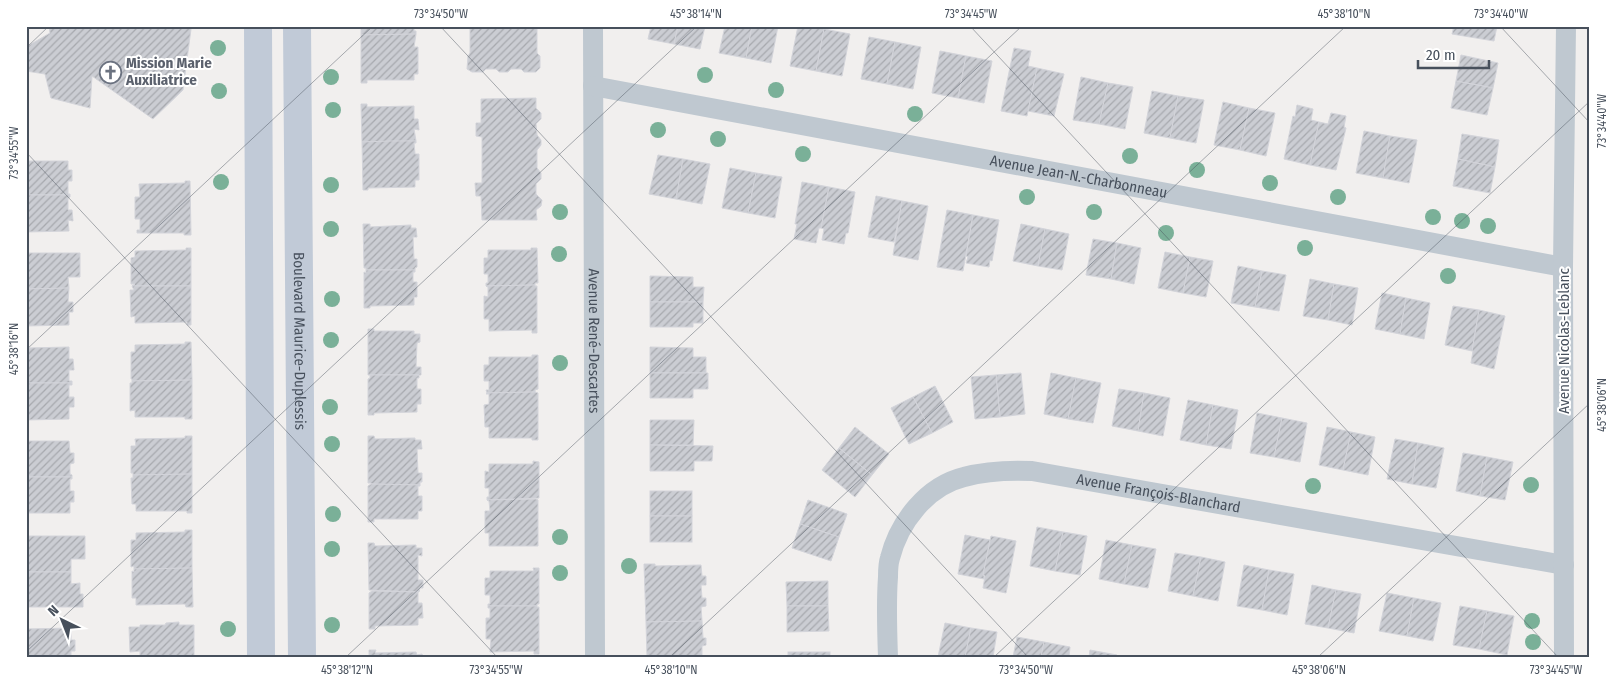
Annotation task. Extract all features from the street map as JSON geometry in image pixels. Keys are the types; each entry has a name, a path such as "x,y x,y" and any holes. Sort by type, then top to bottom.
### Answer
{"street":[{"path":"258,26 261,657"},
{"name":"Boulevard Maurice-Duplessis","path":"297,26 302,657"},
{"name":"Avenue René-Descartes","path":"593,26 596,657"},
{"name":"Avenue Nicolas-Leblanc","path":"1564,657 1566,26"},
{"name":"Avenue Jean-N.-Charbonneau","path":"593,86 1564,267"},
{"name":"Avenue François-Blanchard","path":"888,657 886,594 889,559 898,534 914,509 938,488 962,477 986,472 1032,471 1564,565"}],"building":[{"name":"Mission Marie Auxiliatrice","path":"49,26 188,26 191,29 183,90 153,119 92,76 90,108 51,98 45,74 26,71 26,47 50,33"},
{"path":"361,26 414,26 416,34 361,35"},
{"path":"470,26 537,26 537,53 540,56 540,68 536,72 511,69 508,72 499,72 496,69 486,69 483,72 472,72 467,69 470,53"},
{"path":"651,26 678,26 674,44 648,39"},
{"path":"678,26 705,26 700,49 674,44"},
{"path":"725,26 752,26 746,58 719,53"},
{"path":"752,26 778,26 771,63 746,58"},
{"path":"798,26 824,29 816,71 790,66"},
{"path":"1454,26 1497,26 1494,41 1452,34"},
{"path":"824,29 850,34 842,76 816,71"},
{"path":"416,34 414,47 418,47 418,74 414,74 414,80 367,80 367,83 361,83 361,35"},
{"path":"869,37 895,42 887,84 861,79"},
{"path":"895,42 921,47 913,89 887,84"},
{"path":"1014,48 1031,51 1028,66 1037,68 1027,116 1001,111"},
{"path":"940,51 966,56 958,98 932,93"},
{"path":"1461,55 1498,63 1493,88 1456,81"},
{"path":"966,56 992,61 984,103 958,98"},
{"path":"1037,68 1064,74 1054,116 1028,111"},
{"path":"1081,77 1108,83 1099,124 1073,120"},
{"path":"1456,81 1493,88 1487,115 1451,108"},
{"path":"1108,83 1133,87 1125,129 1099,124"},
{"path":"1152,91 1178,96 1170,138 1144,133"},
{"path":"1178,96 1204,100 1196,143 1170,138"},
{"path":"536,98 536,108 541,113 541,119 536,124 537,135 541,140 541,145 537,150 537,168 541,173 541,179 536,184 536,194 542,200 541,206 536,210 537,220 482,220 481,196 476,196 475,183 482,183 482,137 476,136 476,123 481,123 481,99"},
{"path":"1223,102 1249,108 1240,150 1214,145"},
{"path":"361,104 367,104 367,107 414,106 414,119 418,119 419,130 414,129 416,141 362,142"},
{"path":"1297,105 1313,109 1311,120 1319,122 1310,165 1284,159"},
{"path":"1249,108 1275,113 1266,156 1240,150"},
{"path":"1331,113 1346,116 1344,127 1346,128 1336,170 1310,165 1319,122 1328,124"},
{"path":"1364,131 1390,136 1383,178 1356,173"},
{"path":"1462,134 1499,140 1495,167 1458,159"},
{"path":"1390,136 1417,140 1409,183 1383,178"},
{"path":"416,141 414,143 415,154 419,154 419,180 415,180 415,187 368,188 368,190 363,190 362,142"},
{"path":"658,155 683,159 676,199 649,194"},
{"path":"683,159 710,164 702,204 676,199"},
{"path":"1458,159 1495,167 1490,193 1453,186"},
{"path":"26,161 68,161 68,170 72,170 72,181 68,181 68,194 70,195 26,195"},
{"path":"730,168 756,173 748,213 722,208"},
{"path":"756,173 782,177 775,218 748,213"},
{"path":"185,181 190,181 191,235 184,235 184,233 137,233 137,230 140,230 140,219 135,219 135,197 140,197 139,184 185,183"},
{"path":"802,182 829,187 816,243 794,239"},
{"path":"829,187 855,192 848,233 846,233 844,244 822,240 824,229 821,228"},
{"path":"26,195 70,195 68,198 68,210 72,210 73,221 68,220 69,231 26,232"},
{"path":"876,196 902,201 894,242 868,237"},
{"path":"902,201 928,206 918,260 893,255"},
{"path":"947,210 973,215 963,271 937,267"},
{"path":"973,215 999,220 992,261 990,260 989,267 966,263"},
{"path":"363,224 370,224 370,227 411,225 411,228 416,228 417,237 413,237 414,259 417,259 415,270 366,270 364,268"},
{"path":"1021,224 1045,229 1038,266 1013,261"},
{"path":"1045,229 1069,234 1062,270 1038,266"},
{"path":"1093,239 1117,243 1111,279 1086,275"},
{"path":"1117,243 1141,248 1134,284 1111,279"},
{"path":"186,248 191,248 191,286 132,286 135,284 131,284 131,258 135,257 135,251 186,250"},
{"path":"531,248 537,248 538,283 535,283 535,285 486,286 488,274 484,274 484,258 488,258 488,250 531,250"},
{"path":"1165,252 1190,257 1183,293 1158,288"},
{"path":"26,253 80,253 80,277 68,277 69,288 26,289"},
{"path":"1190,257 1213,261 1206,297 1183,293"},
{"path":"1238,266 1262,271 1255,307 1231,303"},
{"path":"366,270 415,270 413,272 413,282 417,282 417,297 414,297 414,305 370,306 370,308 364,308 364,272 366,273"},
{"path":"1262,271 1286,275 1279,311 1255,307"},
{"path":"650,276 693,277 693,287 704,287 703,302 650,302"},
{"path":"1310,279 1334,284 1328,320 1303,316"},
{"path":"1334,284 1358,288 1352,325 1328,320"},
{"path":"132,286 191,286 191,325 187,325 187,322 135,323 135,316 131,317 130,290 134,290"},
{"path":"486,286 537,286 537,333 532,333 532,330 489,331 489,319 484,319 484,296 488,297 488,287"},
{"path":"69,288 68,302 73,302 73,312 69,312 69,325 26,326 26,289"},
{"path":"1382,293 1406,298 1400,334 1375,329"},
{"path":"1406,298 1430,303 1424,339 1400,334"},
{"path":"650,302 703,302 703,323 693,323 693,327 650,327"},
{"path":"1453,306 1479,310 1472,351 1445,345"},
{"path":"1479,310 1505,316 1494,369 1471,363"},
{"path":"368,329 374,329 374,331 414,331 414,334 420,334 420,342 417,343 416,367 421,367 421,375 368,375"},
{"path":"185,342 191,342 192,380 132,381 131,352 135,352 135,345 185,344"},
{"path":"69,347 69,359 73,359 74,370 69,370 69,381 72,381 72,383 26,383 26,348"},
{"path":"650,347 693,348 693,357 706,357 706,373 650,373"},
{"path":"532,355 538,355 538,389 535,392 487,393 489,381 484,381 484,365 489,365 489,357 532,357"},
{"path":"650,373 708,373 708,389 693,389 693,398 650,398"},
{"path":"1021,373 1025,414 1000,417 996,375"},
{"path":"1051,373 1076,378 1068,419 1044,414"},
{"path":"370,375 419,375 419,378 417,378 417,389 421,389 421,404 417,404 417,412 374,413 374,415 368,415 368,379"},
{"path":"996,375 1000,417 975,419 971,377"},
{"path":"1076,378 1101,383 1093,423 1068,419"},
{"path":"192,380 192,419 185,419 185,417 135,417 135,410 130,411 130,383 132,381"},
{"path":"26,383 72,383 72,385 69,385 69,397 74,397 74,407 69,407 69,419 26,420"},
{"path":"935,386 953,422 932,433 913,397"},
{"path":"1119,389 1144,393 1138,431 1112,426"},
{"path":"487,393 538,393 538,440 532,440 532,438 489,438 489,427 485,427 484,405 489,404 489,394"},
{"path":"1144,393 1170,398 1163,436 1138,431"},
{"path":"913,397 932,433 909,444 891,408"},
{"path":"1188,400 1213,405 1206,445 1180,440"},
{"path":"1213,405 1238,410 1231,449 1206,445"},
{"path":"1257,413 1282,418 1274,457 1250,453"},
{"path":"1282,418 1307,423 1300,462 1274,457"},
{"path":"650,420 694,420 693,445 650,445"},
{"path":"855,427 889,454 872,475 839,448"},
{"path":"1327,427 1351,432 1343,470 1319,465"},
{"path":"1351,432 1375,437 1368,475 1343,470"},
{"path":"185,436 192,436 192,474 133,475 131,473 131,446 136,446 135,439 185,438"},
{"path":"368,436 374,436 375,439 415,438 415,440 421,440 422,449 417,449 418,473 422,473 420,485 368,483"},
{"path":"1395,439 1418,443 1412,484 1387,479"},
{"path":"26,441 69,441 70,453 74,453 74,463 70,464 70,474 72,477 26,477"},
{"path":"1418,443 1444,448 1436,488 1412,484"},
{"path":"650,445 713,446 712,461 694,461 694,471 650,471"},
{"path":"839,448 872,475 855,497 822,470"},
{"path":"1463,453 1487,457 1480,496 1456,491"},
{"path":"1487,457 1513,462 1505,500 1480,496"},
{"path":"533,461 539,462 539,498 487,500 489,488 485,488 485,471 489,472 489,464 533,464"},
{"path":"192,474 192,513 187,513 187,511 136,511 136,504 132,504 131,478 133,478 133,475"},
{"path":"26,477 72,477 70,479 70,491 74,491 74,502 70,502 70,513 26,513"},
{"path":"371,484 420,485 418,486 418,496 422,496 422,511 418,511 418,519 374,519 374,522 368,522 368,486"},
{"path":"650,491 692,491 692,516 650,516"},
{"path":"487,500 538,500 538,546 489,546 489,533 485,533 485,511 490,511 489,501"},
{"path":"808,500 847,514 839,537 800,524"},
{"path":"650,516 692,516 692,542 650,542"},
{"path":"800,524 839,537 831,561 792,548"},
{"path":"1037,527 1063,532 1055,571 1030,566"},
{"path":"185,530 192,530 192,568 134,569 134,566 131,567 131,540 136,540 136,533 185,532"},
{"path":"1063,532 1087,536 1080,575 1055,571"},
{"path":"965,535 990,540 983,575 984,579 958,574"},
{"path":"26,536 85,536 85,559 71,559 71,572 26,572"},
{"path":"991,536 1016,541 1006,593 983,588 985,576 983,575"},
{"path":"1106,540 1132,545 1124,584 1099,579"},
{"path":"368,543 374,543 375,546 416,545 416,548 422,548 422,556 418,555 418,580 423,580 423,588 420,588 419,592 369,590"},
{"path":"1132,545 1156,549 1148,588 1124,584"},
{"path":"1175,553 1201,557 1193,596 1168,591"},
{"path":"1201,557 1225,562 1218,601 1193,596"},
{"path":"644,564 655,564 655,566 701,565 702,576 706,576 706,585 701,585 702,598 706,598 706,606 701,607 702,621 646,622"},
{"path":"1244,565 1269,570 1262,610 1237,606"},
{"path":"192,568 193,607 186,607 185,604 136,605 136,598 132,598 132,571 134,572 134,569"},
{"path":"533,568 539,568 539,604 537,606 488,606 490,604 490,595 485,595 485,578 490,578 490,571 534,571"},
{"path":"1269,570 1294,574 1287,615 1262,610"},
{"path":"26,572 71,572 71,584 80,583 80,594 83,594 83,607 26,607"},
{"path":"828,581 828,606 787,606 786,582"},
{"path":"1312,585 1336,590 1328,628 1305,624"},
{"path":"1336,590 1361,594 1354,633 1328,628"},
{"path":"372,591 418,592 418,603 422,603 423,618 418,618 418,625 375,626 375,629 369,629 369,593"},
{"path":"1387,593 1414,598 1407,636 1379,631"},
{"path":"1414,598 1441,603 1433,641 1407,636"},
{"path":"488,606 539,607 539,654 534,654 534,651 490,652 491,639 486,639 486,618 490,618 490,608"},
{"path":"787,606 828,606 829,631 787,632"},
{"path":"1460,606 1487,611 1479,649 1453,645"},
{"path":"1487,611 1514,616 1507,655 1479,649"},
{"path":"702,621 703,638 706,638 706,645 702,646 702,657 647,657 646,622"},
{"path":"179,622 179,625 194,625 194,657 140,657 140,651 130,652 129,627 165,625 166,623"},
{"path":"945,623 971,628 965,657 938,657"},
{"path":"71,628 71,640 75,640 75,651 71,651 71,657 26,657 26,629"},
{"path":"971,628 997,632 993,657 965,657"},
{"path":"1017,637 1044,642 1041,657 1013,657"},
{"path":"1044,642 1070,647 1069,657 1041,657"},
{"path":"369,650 376,650 375,653 416,652 417,655 422,654 423,657 369,657"},
{"path":"1090,650 1117,655 1117,657 1089,657"},
{"path":"788,652 830,652 830,657 788,657"}],"place":[{"name":"Mission Marie Auxiliatrice","path":"110,72"}]}
